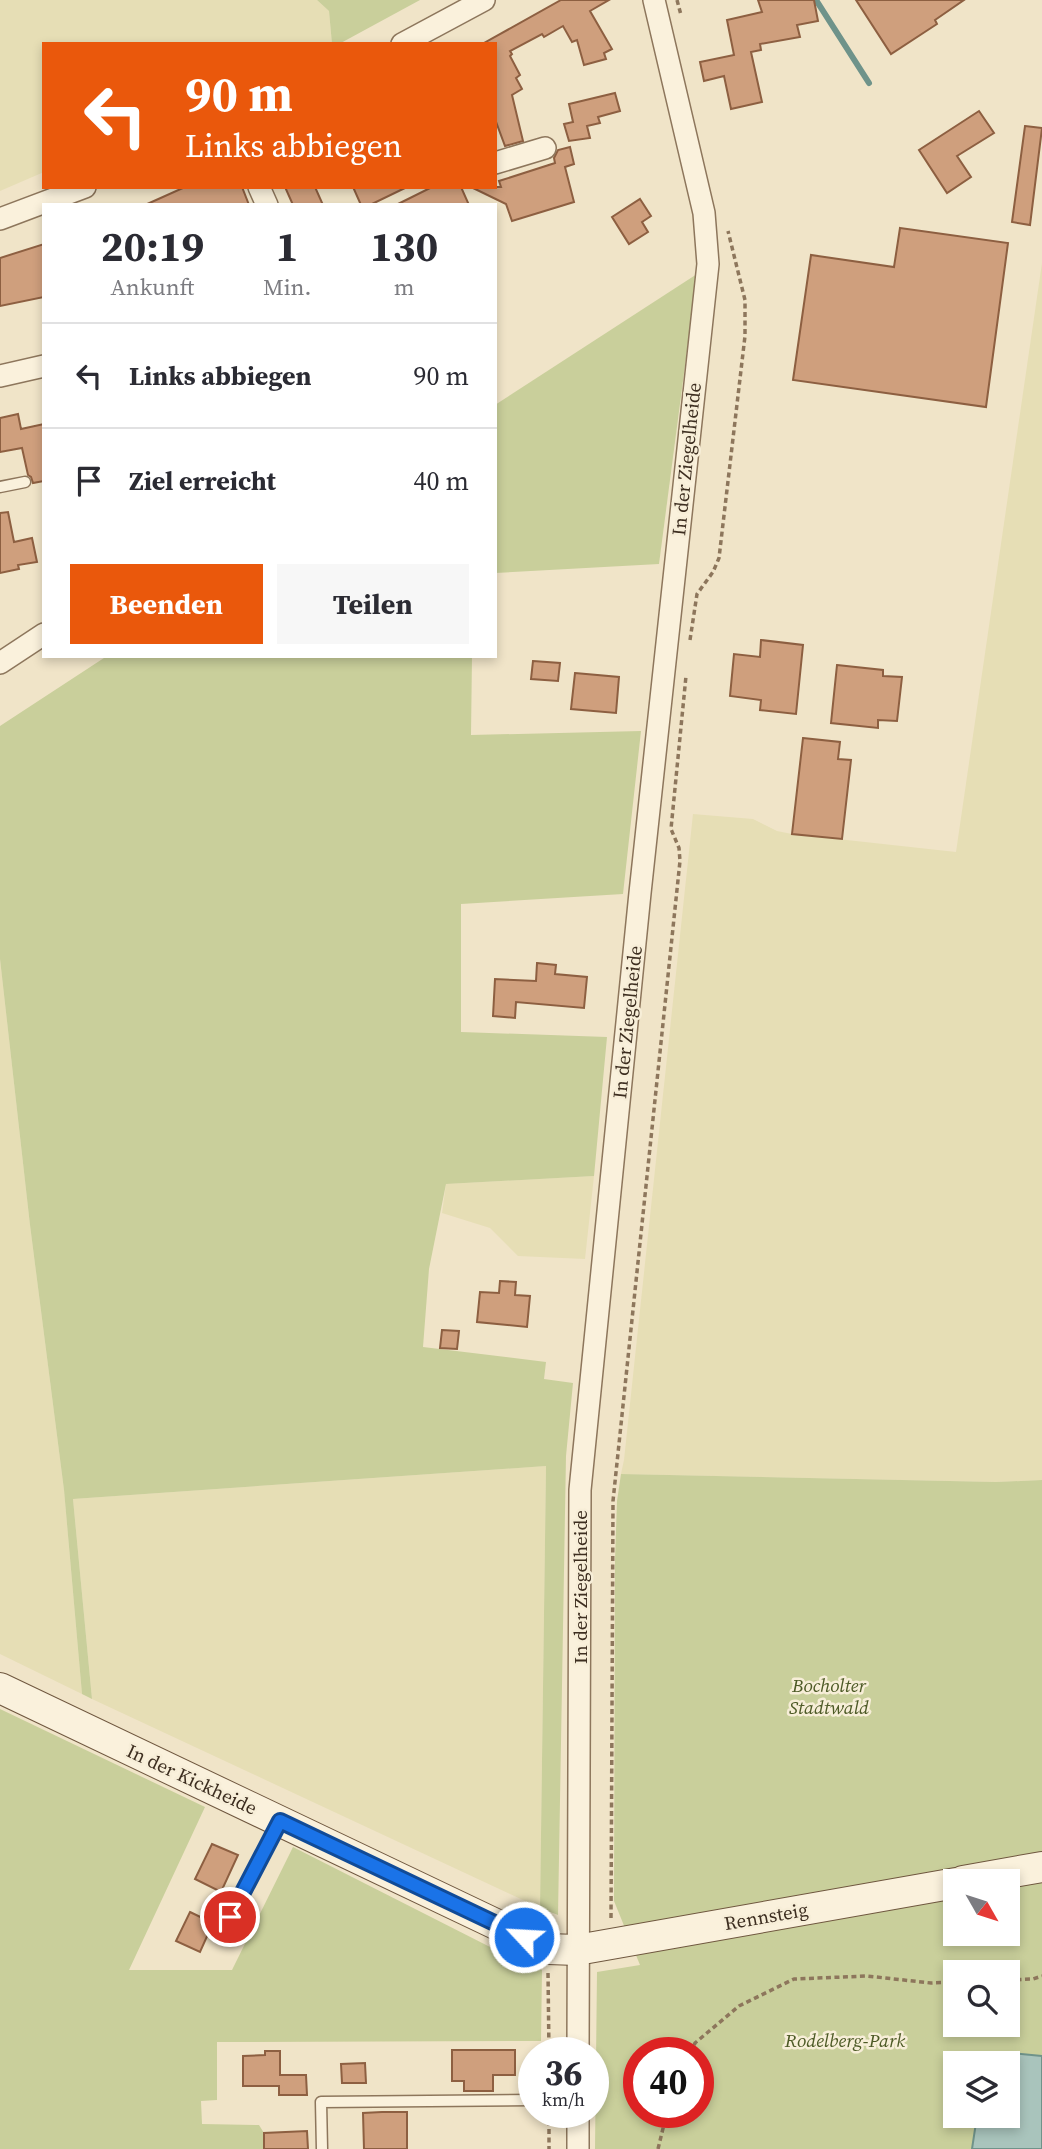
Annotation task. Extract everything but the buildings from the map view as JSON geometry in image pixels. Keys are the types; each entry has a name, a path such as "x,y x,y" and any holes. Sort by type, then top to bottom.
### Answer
{"street":[{"path":"411,42 437,36 484,0"},
{"name":"In der Ziegelheide","path":"577,2037 568,1941 580,1490 640,893 708,264 704,213 654,0"},
{"path":"497,162 545,148"},
{"path":"42,203 80,189"},
{"path":"0,219 42,203"},
{"path":"0,376 42,366"},
{"path":"0,663 42,635"},
{"name":"In der Kickheide","path":"0,1688 280,1821 568,1941"},
{"path":"1020,1871 1042,1867"},
{"name":"Rennsteig","path":"568,1941 943,1885"},
{"path":"578,2128 578,2149"}],"lane":[{"path":"0,487 25,482"},
{"path":"230,1917 280,1821"},
{"path":"322,2149 321,2102 518,2100"}],"path":[{"path":"677,0 683,26"},
{"path":"689,648 697,594 713,572 719,558 745,336 745,300 726,223"},
{"path":"552,2037 568,1941 611,1924 613,1502 681,861 671,829 686,676"},
{"path":"702,2037 739,2006 794,1979 867,1976 943,1983"},
{"path":"1020,1980 1042,1976"},
{"path":"549,2128 549,2149"},
{"path":"658,2149 663,2128"}],"shaded area":[{"path":"0,0 317,0 329,11 332,42 42,42 42,173 0,191"},
{"path":"1042,263 1042,1480 996,1482 621,1474 693,814 753,819 777,831 792,834 956,852"},
{"path":"0,959 64,1490 82,1694 0,1654"},
{"path":"594,1176 585,1259 518,1256 490,1228 442,1213 446,1184"},
{"path":"546,1466 540,1908 92,1699 73,1499"}],"green space":[{"path":"317,0 420,0 343,42 332,42 329,11"},
{"path":"697,274 659,564 497,573 497,404"},
{"path":"104,658 472,658 471,735 641,731 623,894 461,904 461,1032 607,1037 594,1176 446,1184 429,1269 423,1347 546,1362 544,1379 573,1383 566,1456 558,1915 540,1908 546,1466 73,1499 92,1699 82,1694 64,1490 0,959 0,726"},
{"name":"Bocholter Stadtwald","path":"621,1474 996,1482 1042,1480 1042,2149 595,2149 595,2128 609,2128 609,2037 596,2037 597,1972 640,1965 614,1901 617,1501"},
{"path":"0,1709 205,1807 129,1970 232,1970 293,1847 494,1949 542,1970 541,2037 518,2037 518,2041 217,2042 217,2100 201,2101 202,2124 259,2125 264,2133 264,2149 0,2149"}],"water":[{"path":"1020,2054 1042,2056 1042,2149 972,2149 975,2128 1020,2128"}],"waterway":[{"path":"816,0 869,83"}],"route":[{"path":"230,1917 280,1821 524,1937"}],"park label":[{"name":"Rodelberg-Park","path":"845,2040"}]}
